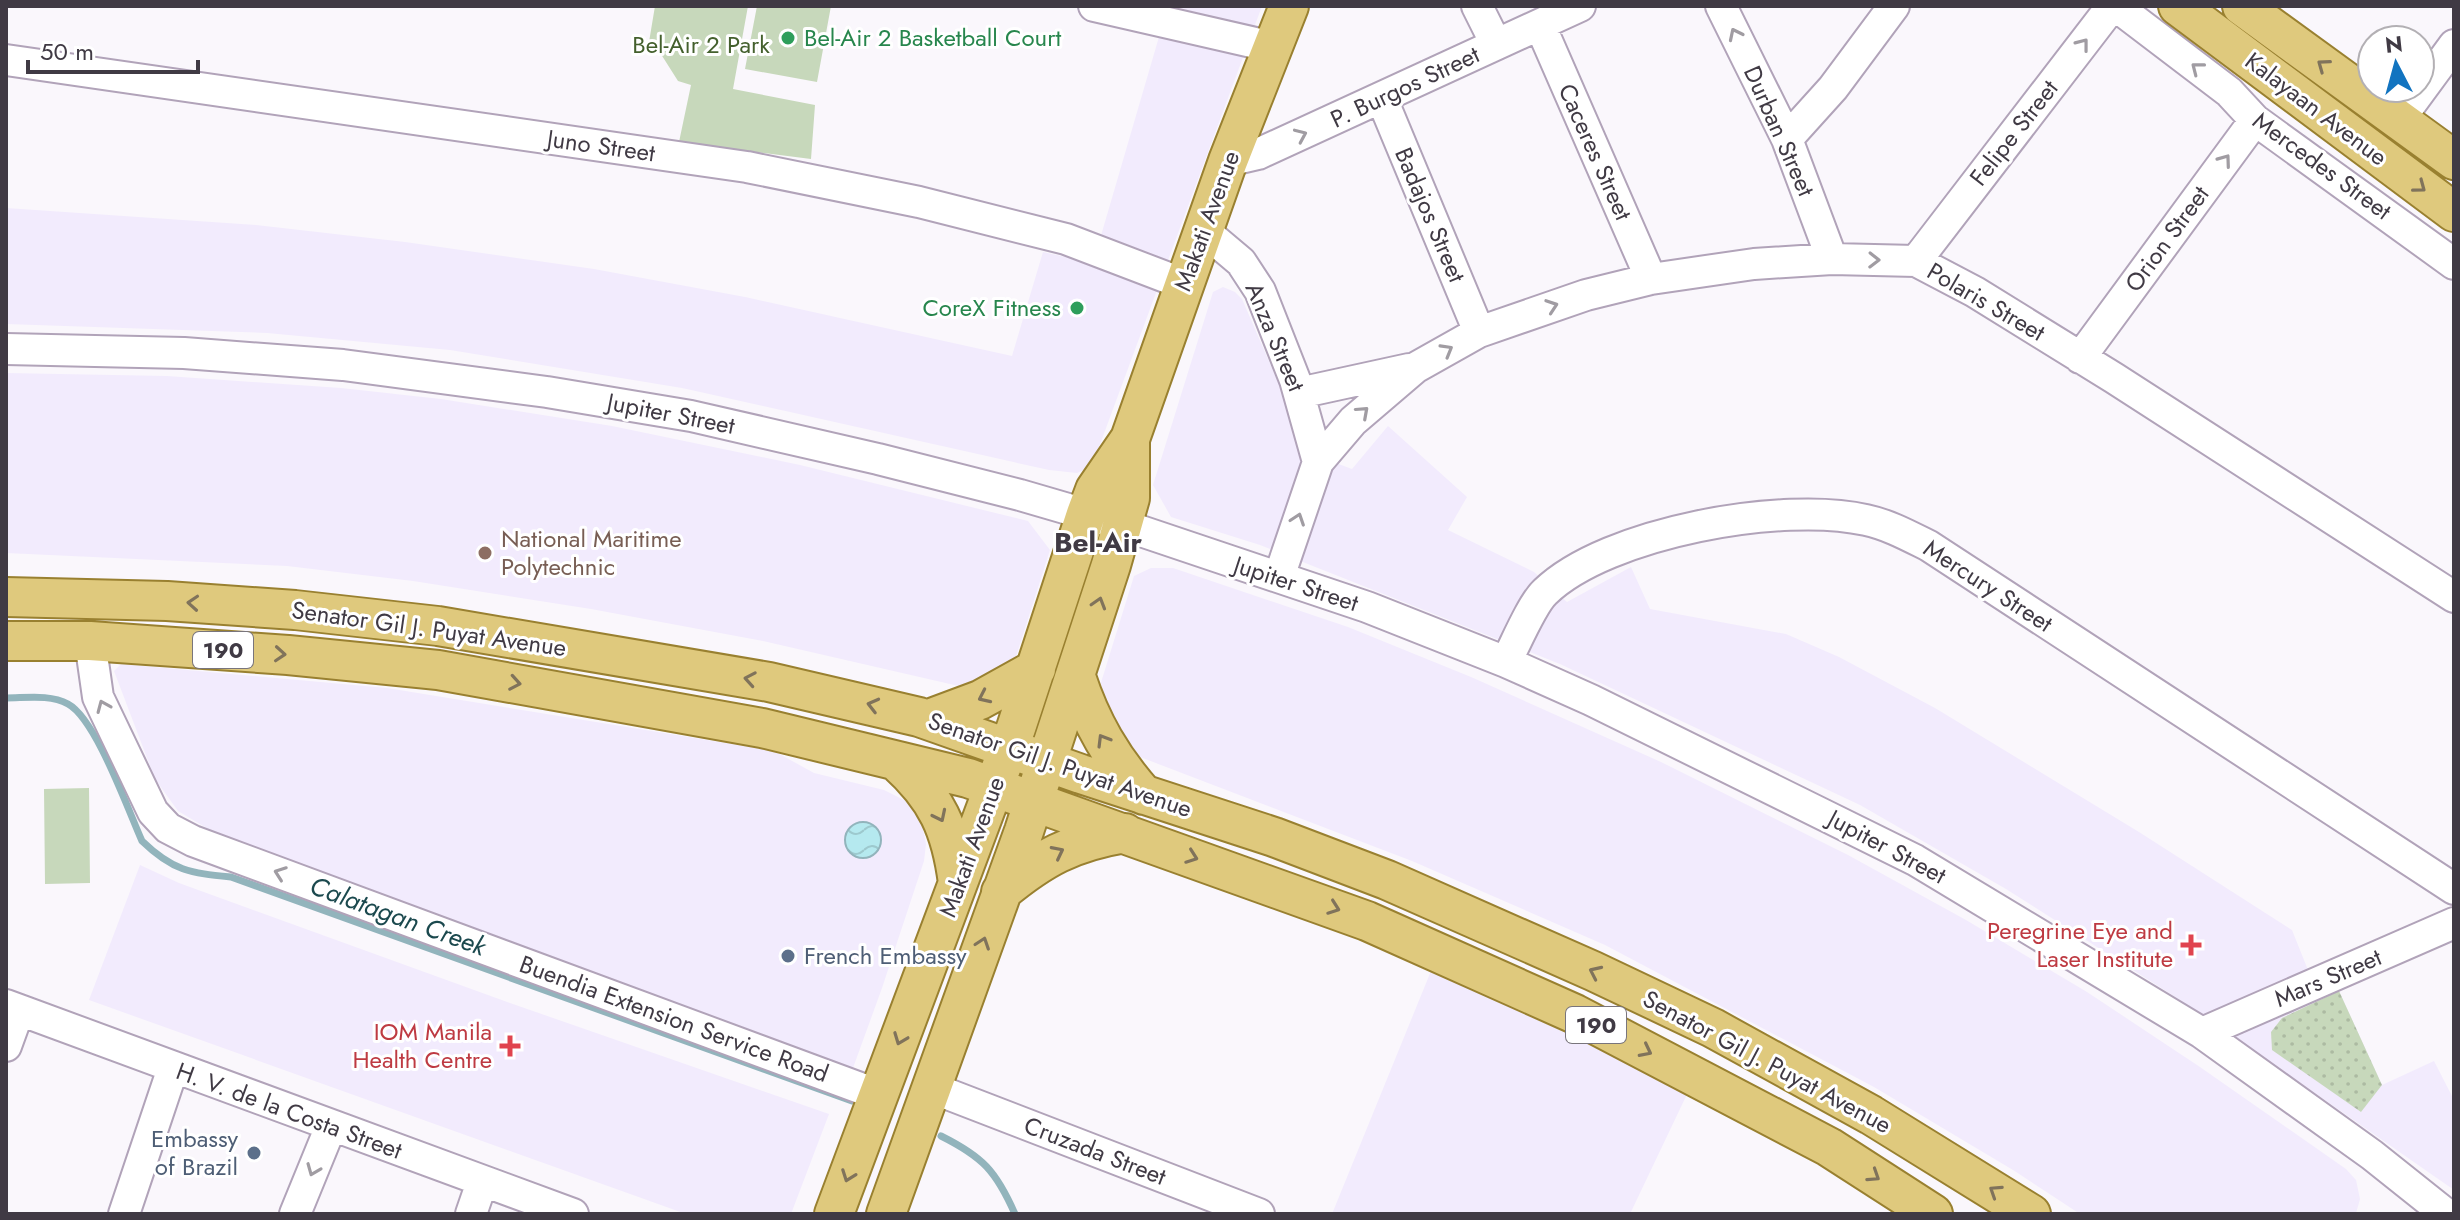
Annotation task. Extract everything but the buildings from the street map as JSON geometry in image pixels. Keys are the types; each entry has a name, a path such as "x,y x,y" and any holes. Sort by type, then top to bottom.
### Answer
{"main road":[{"name":"Makati Avenue","path":"834,1214 1009,748 1095,490 1130,439 1228,161 1289,6"},
{"name":"Kalayaan Avenue","path":"2178,6 2454,212"},
{"name":"Kalayaan Avenue","path":"2242,6 2454,160"},
{"name":"Makati Avenue","path":"886,1214 1076,677 1130,498 1130,439"},
{"name":"Senator Gil J. Puyat Avenue","path":"6,597 167,601 281,609 438,626 754,679 827,693 929,719 1047,762 1274,837 1387,880 1619,983 1713,1028 1871,1115 2031,1214"},
{"name":"Senator Gil J. Puyat Avenue","path":"6,641 90,641 288,655 438,670 762,728 968,778 1367,921 1575,1014 1829,1147 1933,1214"},
{"path":"929,719 980,700 1036,669"},
{"path":"1076,677 1100,737 1144,795"},
{"path":"896,761 930,795 942,816 954,849 958,883"},
{"path":"1001,892 1031,867 1062,849 1093,838 1125,833"}],"street":[{"path":"1094,6 1273,47"},
{"path":"1477,6 1496,44"},
{"name":"P. Burgos Street","path":"1228,161 1258,154 1580,6"},
{"name":"Durban Street","path":"1721,6 1787,139 1832,259"},
{"path":"1787,139 1833,88 1894,6"},
{"name":"Mercedes Street","path":"2114,6 2229,92 2255,120 2454,264"},
{"name":"Felipe Street","path":"1916,261 2114,6"},
{"name":"Caceres Street","path":"1540,25 1651,279"},
{"path":"2399,120 2454,45"},
{"name":"Juno Street","path":"6,60 747,167 919,202 1066,239 1184,284"},
{"name":"Badajos Street","path":"1382,99 1479,332"},
{"name":"Orion Street","path":"2080,358 2255,120"},
{"name":"Anza Street","path":"1203,230 1241,262 1260,291 1299,393 1318,462"},
{"name":"Polaris Street","path":"1279,577 1318,462 1353,421 1415,368 1479,332 1586,295 1651,279 1754,264 1832,259 1916,261 1975,292 2454,597"},
{"name":"Jupiter Street","path":"6,349 184,353 287,360 409,372 691,416 878,459 1086,514 1367,607 1506,662 1646,726 1915,860 2202,1033 2443,1210"},
{"name":"Polaris Street","path":"1299,393 1415,368"},
{"name":"Mercury Street","path":"1506,662 1543,593 1592,562 1637,542 1691,528 1745,519 1811,513 1866,520 1929,546 2454,889"},
{"name":"Buendia Extension Service Road","path":"90,641 98,697 153,812 168,828 193,841 871,1116"},
{"name":"Mars Street","path":"2202,1033 2454,923"},
{"path":"6,1046 12,1008"},
{"name":"H. V. de la Costa Street","path":"12,1008 573,1214"},
{"path":"124,1214 173,1068"},
{"name":"Cruzada Street","path":"932,1088 1259,1214"},
{"path":"295,1214 331,1126"},
{"path":"471,1214 482,1182"}],"shaded area":[{"path":"1168,6 1262,6 1092,466 1077,473 1049,470 682,388 450,350 267,333 6,324 6,208 256,225 594,269 745,297 1012,356 1043,252 1093,263"},
{"path":"1223,287 1242,299 1297,426 1301,450 1352,469 1388,426 1467,497 1448,530 1534,572 1567,602 1631,567 1650,609 1786,634 1839,657 1935,708 2139,832 2292,930 2320,1000 2339,991 2382,1085 2434,1061 2454,1100 2454,1190 2194,1009 2006,889 1860,805 1560,664 1260,545 1171,517 1153,485 1213,292"},
{"path":"6,373 167,376 341,388 441,399 612,426 800,465 1028,521 1050,550 1013,666 963,687 763,641 591,609 413,581 287,566 6,553"},
{"path":"1151,568 1173,568 1348,627 1471,677 1661,762 1848,855 2087,992 2346,1169 2356,1180 2360,1199 2356,1213 2080,1214 1874,1087 1605,945 1412,861 1127,752 1099,689 1134,576"},
{"path":"121,664 387,688 774,751 814,773 884,790 908,802 922,824 926,844 924,861 853,1068 210,830 178,811 155,779 114,671"},
{"path":"140,865 179,883 510,1003 829,1114 791,1214 686,1214 89,1000"},
{"path":"1431,971 1689,1090 1630,1214 1332,1214"}],"green space":[{"name":"Bel-Air 2 Park","path":"655,6 748,6 733,89 815,105 811,159 679,142 691,85 678,81 659,51 648,48"},
{"name":"Bel-Air 2 Basketball Court","path":"757,6 831,6 817,82 745,69"},
{"path":"89,788 90,883 45,884 44,789"},
{"path":"2339,991 2382,1085 2361,1112 2272,1050 2271,1032 2282,1018"}],"water":[{"path":"863,822 875,828 881,840 875,852 863,858 851,852 845,840 851,828"}],"waterway":[{"name":"Calatagan Creek","path":"6,698 54,699 68,704 79,713 100,746 142,841 173,865 193,872 231,877 852,1101"},
{"name":"Calatagan Creek","path":"941,1136 968,1151 987,1167 1015,1214"}],"place":[{"name":"Bel-Air 2 Basketball Court","path":"788,38"},
{"name":"CoreX Fitness","path":"1077,308"},
{"name":"National Maritime Polytechnic","path":"485,553"},
{"name":"Peregrine Eye and Laser Institute","path":"2191,945"},
{"name":"French Embassy","path":"788,956"},
{"name":"IOM Manila Health Centre","path":"510,1046"},
{"name":"Embassy of Brazil","path":"254,1153"}],"district":[{"name":"Bel-Air","path":"1098,542"}]}
